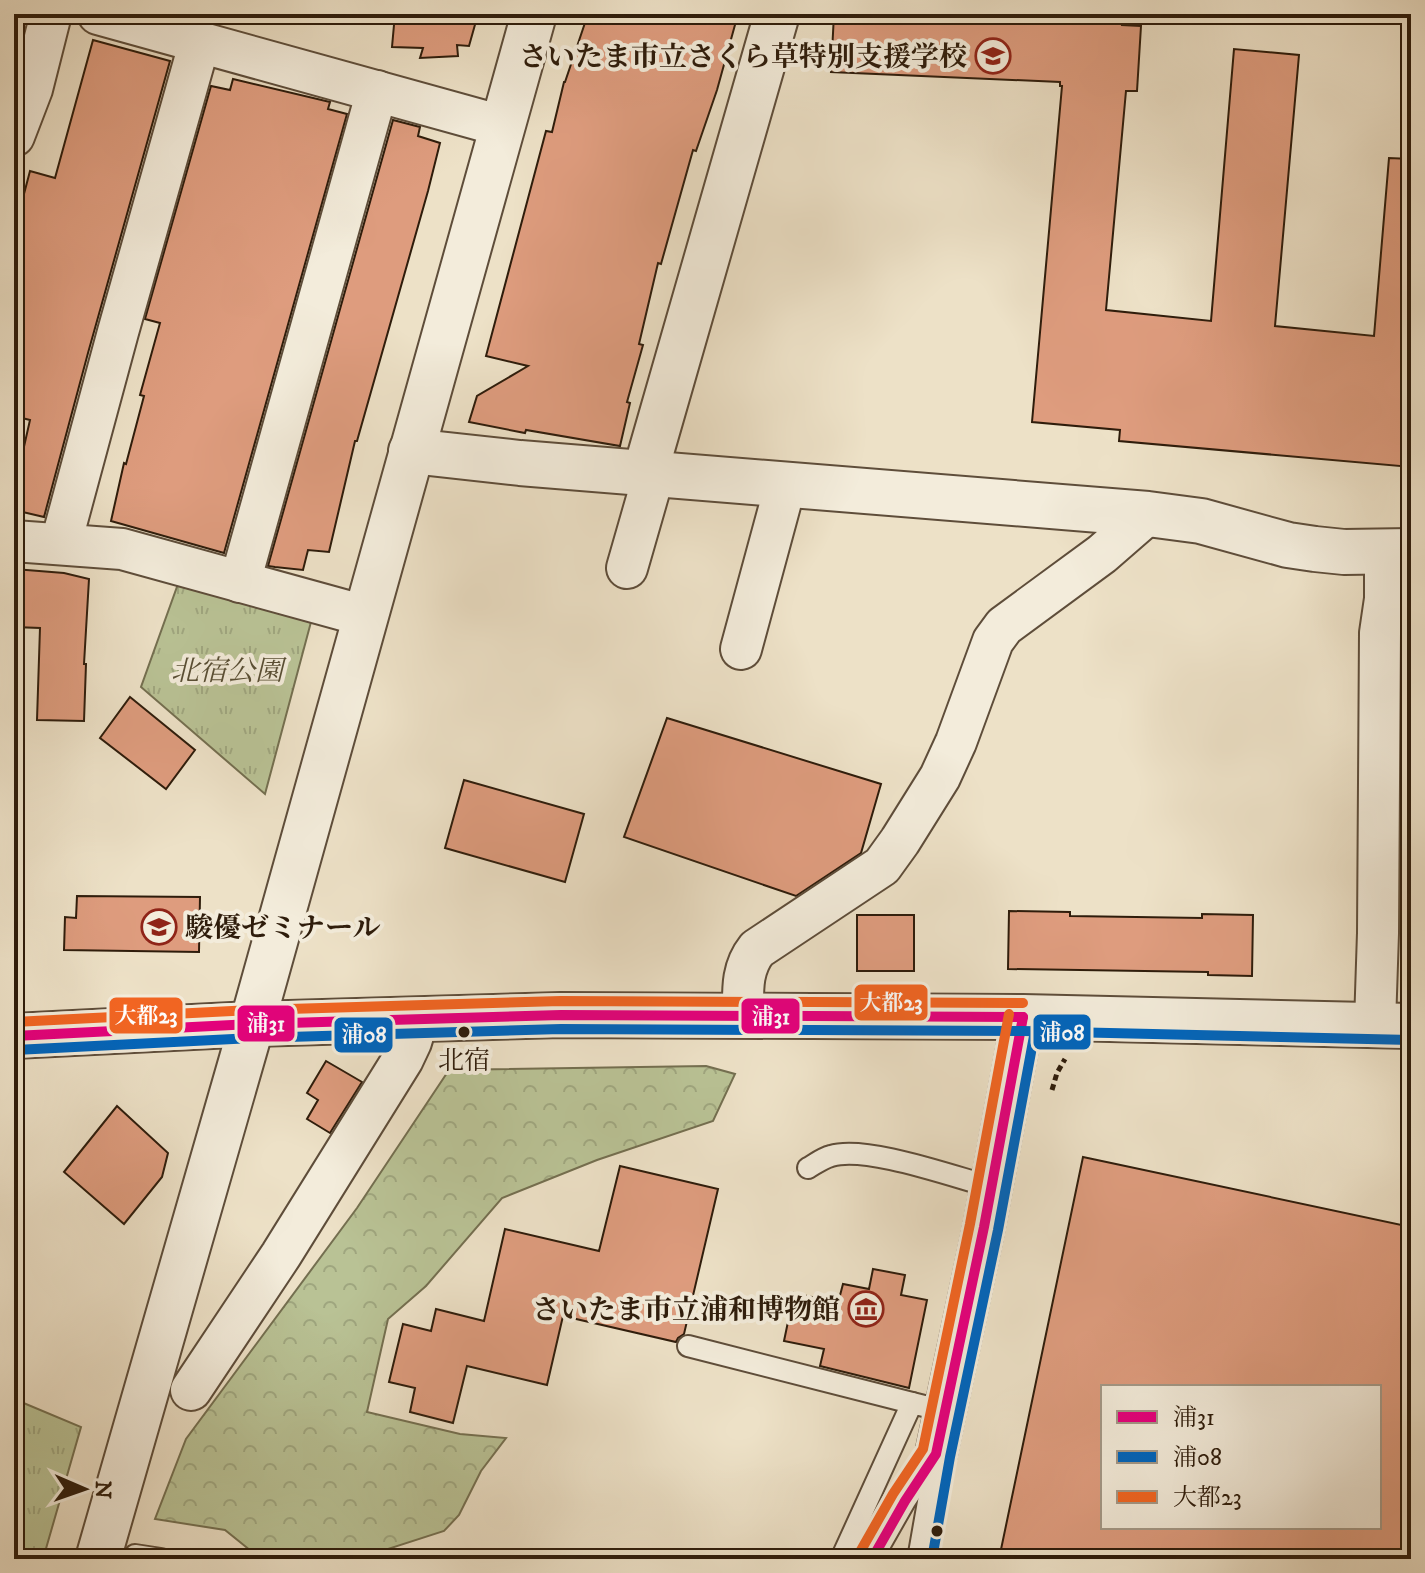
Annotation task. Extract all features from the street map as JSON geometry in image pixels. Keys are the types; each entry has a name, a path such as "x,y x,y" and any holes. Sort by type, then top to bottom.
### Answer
{"street":[{"path":"14,136 32,89 51,14"},
{"path":"98,14 502,126"},
{"path":"116,1557 252,1024 534,14"},
{"path":"627,568 777,14"},
{"path":"61,543 200,41"},
{"path":"240,582 377,91"},
{"path":"14,1036 252,1024 561,1015 1023,1017 1393,1025 1378,933 1396,676 1380,633 1385,599 1398,551 1315,549 1288,545 1201,521 1148,514 520,463 411,451"},
{"path":"741,649 786,483"},
{"path":"743,1016 744,977 749,959 757,949 882,866 900,841 940,777 993,641 1004,626 1102,554 1148,514"},
{"path":"14,541 122,549 365,616"},
{"path":"936,1454 929,1407 992,1187 1023,1017"},
{"path":"191,1390 281,1255 403,1059 418,1019"}],"lane":[{"path":"808,1168 829,1156 859,1153 992,1187"},
{"path":"688,1346 929,1407 841,1559"},
{"path":"872,1559 936,1454"},
{"path":"918,1559 936,1454"},
{"path":"116,1557 161,1559"}],"green space":[{"name":"北宿公園","path":"178,584 311,622 265,794 141,687"},
{"path":"706,1066 735,1074 713,1121 597,1160 502,1198 426,1286 388,1319 367,1412 460,1434 506,1438 481,1471 459,1515 444,1531 364,1559 261,1559 225,1530 155,1519 186,1439 357,1208 449,1070"},
{"path":"14,1399 81,1427 43,1559 14,1559"}],"building":[{"path":"395,14 478,14 469,46 457,45 458,56 420,58 423,48 392,47"},
{"path":"588,14 738,14 717,90 696,151 693,150 661,264 658,263 620,446 469,422 477,396 528,366 486,356 546,131 552,132 564,82"},
{"path":"834,14 1123,14 1122,25 1141,26 1137,91 1126,91 1106,310 1211,321 1234,49 1299,55 1275,326 1374,336 1389,158 1411,159 1411,467 1119,441 1120,430 1032,422 1062,86 1060,82 831,72"},
{"path":"93,40 170,61 44,517 14,510 14,491 30,420 14,416 14,232 30,171 55,178"},
{"path":"233,79 330,102 328,109 347,114 224,553 111,521 160,323 145,319 211,86 230,90"},
{"path":"393,120 420,127 418,136 440,143 355,441 329,552 308,550 303,570 268,566"},
{"path":"14,569 64,573 89,579 84,721 37,720 40,628 14,627"},
{"path":"130,697 195,750 166,789 100,738"},
{"path":"667,718 881,784 861,853 796,896 624,837"},
{"path":"464,780 584,814 565,882 445,848"},
{"path":"77,896 200,897 199,952 64,950 65,917 76,918"},
{"path":"1009,911 1070,912 1070,916 1202,918 1202,914 1253,915 1252,976 1208,975 1208,972 1008,969"},
{"path":"857,915 914,915 914,971 857,971"},
{"path":"326,1061 362,1082 330,1133 307,1119 318,1100 307,1093"},
{"path":"117,1106 168,1153 162,1177 124,1224 64,1172"},
{"path":"1083,1157 1411,1227 1411,1559 999,1559"},
{"path":"620,1166 718,1189 684,1334 676,1342 563,1316 547,1385 467,1366 453,1423 410,1412 415,1388 389,1382 403,1324 431,1331 436,1309 484,1321 505,1229 599,1251"},
{"path":"873,1269 905,1275 901,1295 927,1300 909,1388 820,1366 824,1349 784,1341 794,1293 838,1303 843,1284 869,1289"}],"transit line":[{"name":"大都23","path":"14,1022 252,1010 561,1001 1023,1003"},
{"name":"大都23","path":"860,1552 923,1449 970,1224 1009,1014"},
{"name":"浦31","path":"14,1036 252,1024 561,1015 1023,1017"},
{"name":"浦31","path":"872,1559 936,1454 984,1227 1023,1017"},
{"name":"浦08","path":"932,1559 1037,1020"},
{"name":"浦08","path":"15,1050 253,1038 561,1029 1023,1031 1411,1040"}],"place":[{"name":"さいたま市立さくら草特別支援学校","path":"993,56"},
{"name":"駿優ゼミナール","path":"159,927"},
{"name":"北宿","path":"464,1032"},
{"name":"さいたま市立浦和博物館","path":"866,1309"}]}
